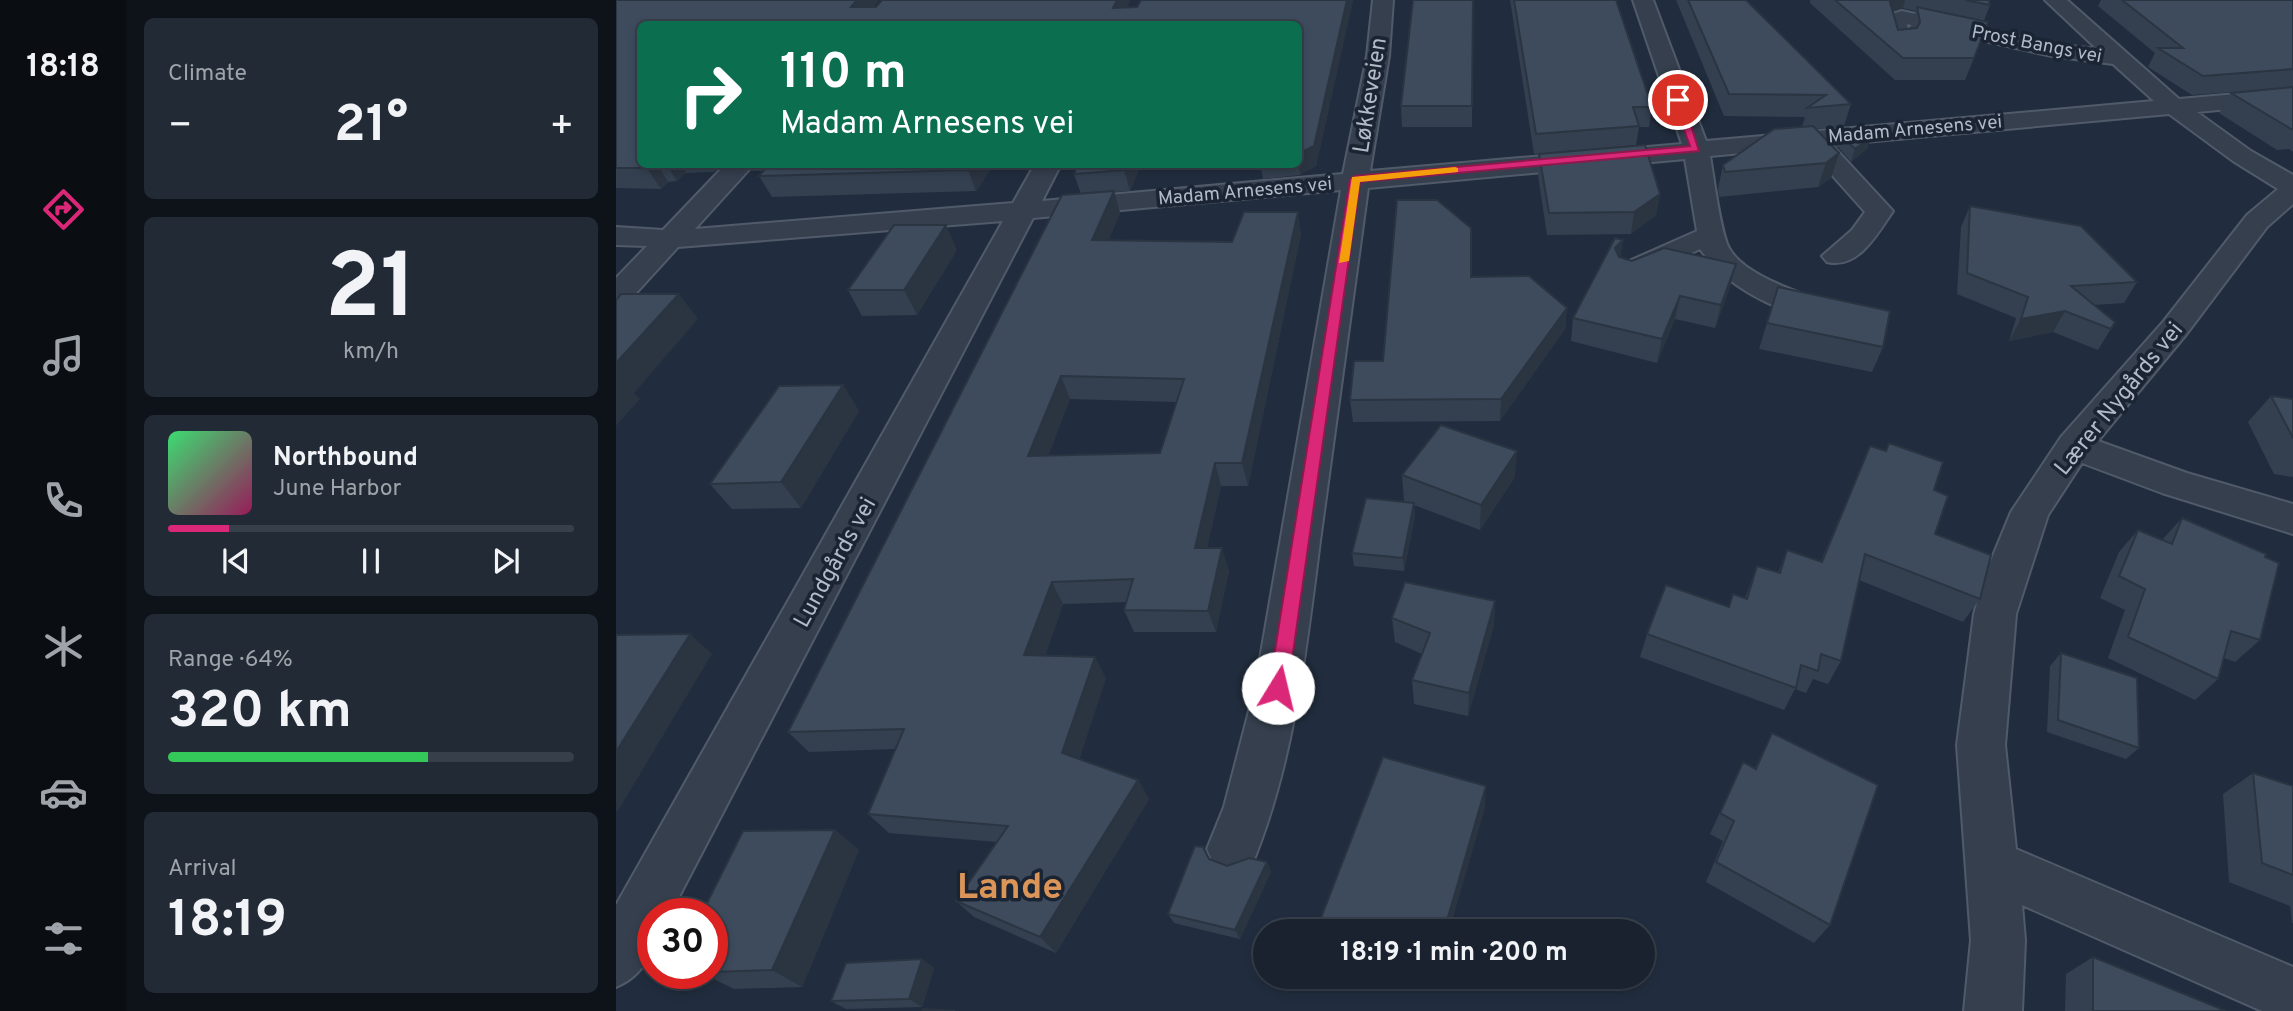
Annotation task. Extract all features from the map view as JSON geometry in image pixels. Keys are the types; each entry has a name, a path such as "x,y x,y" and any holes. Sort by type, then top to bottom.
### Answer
{"street":[{"name":"Løkkeveien","path":"1233,849 1250,807 1278,688 1355,179 1378,56 1383,0"},
{"path":"1643,0 1696,149 1714,248 1730,268 1761,287 1817,311"},
{"name":"Prost Bangs vei","path":"2055,0 2173,106 2242,156 2293,188"},
{"name":"Prost Bangs vei","path":"1899,43 1896,22 1902,17 2052,50 2119,58"},
{"name":"Madam Arnesens vei","path":"616,236 670,239 1021,211 2293,96"},
{"path":"1812,138 1879,211 1862,236 1837,256"},
{"path":"616,296 737,168"},
{"name":"Lundgårds vei","path":"616,958 881,476 1046,168"},
{"name":"Lærer Nygårds vei","path":"1993,1011 1998,940 1980,744 1996,614 2031,512 2074,446 2174,329 2258,221 2293,188"},
{"path":"1629,272 1699,239 1712,237"},
{"path":"2074,446 2175,484 2293,519"},
{"path":"1992,864 2126,926 2293,996"}],"building":[{"path":"616,0 857,0 851,7 876,7 882,0 1117,0 1113,8 1137,7 1141,0 1347,0 1314,146 1302,152 1302,21 637,21 637,168 616,168"},
{"path":"1413,0 1473,0 1472,106 1401,106"},
{"path":"1514,0 1616,0 1652,107 1633,107 1639,126 1536,134"},
{"path":"1688,0 1746,0 1851,104 1807,108 1826,95 1729,94"},
{"path":"1835,0 1892,0 1890,2 1898,30 1917,28 1920,22 1917,7 1988,22 1974,58 1903,58"},
{"path":"1965,0 1989,0 1990,5"},
{"path":"2122,0 2293,0 2293,69 2203,76 2158,48 2183,48"},
{"path":"2293,87 2293,129 2231,93"},
{"path":"1813,126 1839,153 1826,163 1725,172 1723,165 1774,129"},
{"path":"1866,132 1871,137 1855,149 1841,135"},
{"path":"1645,145 1660,194 1634,212 1549,213 1539,154"},
{"path":"766,168 969,168 968,170 759,176"},
{"path":"1076,168 1125,168 1124,170 1074,174"},
{"path":"1114,191 1092,240 1232,242 1244,212 1298,212 1242,463 1215,463 1195,548 1222,548 1208,611 1124,610 1133,579 1052,582 1024,655 1095,657 1062,753 1138,780 1040,937 956,901 1008,826 868,814 904,729 788,732 1062,195","holes":["1061,376 1184,379 1160,453 1028,456"]},
{"path":"1397,200 1437,200 1471,228 1471,277 1529,276 1567,308 1501,399 1350,400 1354,361 1383,361"},
{"path":"1970,206 2081,226 2137,282 2071,286 2115,322 2111,329 2065,311 2021,319 2028,297 1967,273"},
{"path":"894,225 946,225 904,290 848,290"},
{"path":"1615,238 1623,240 1615,248 1619,257 1632,261 1664,248 1736,264 1721,305 1680,296 1662,339 1573,318"},
{"path":"1778,287 1890,311 1883,347 1767,323"},
{"path":"621,294 679,294 616,363 616,300"},
{"path":"843,385 781,482 710,484 779,386"},
{"path":"2271,396 2293,399 2293,438"},
{"path":"1441,425 1517,451 1481,505 1402,475"},
{"path":"1889,443 1943,462 1934,490 1948,496 1935,534 1991,555 1980,599 1865,554 1841,661 1821,654 1818,671 1801,665 1796,688 1647,634 1666,585 1729,607 1733,594 1747,599 1757,566 1780,573 1787,550 1822,562 1870,446 1886,451"},
{"path":"1366,498 1414,503 1403,558 1352,553"},
{"path":"2182,518 2266,554 2265,557 2279,563 2260,640 2231,631 2218,679 2128,637 2145,589 2119,576 2138,530 2172,544"},
{"path":"1405,582 1495,601 1469,693 1412,680 1430,633 1392,618"},
{"path":"690,634 616,752 616,635"},
{"path":"2061,653 2137,678 2139,748 2058,720"},
{"path":"1772,733 1878,785 1830,925 1716,862 1734,821 1720,813 1743,762 1756,769"},
{"path":"1383,757 1486,786 1447,919 1321,919"},
{"path":"2253,773 2293,786 2293,875 2262,863"},
{"path":"835,830 772,970 728,971 728,898 710,898 743,831"},
{"path":"1195,846 1203,847 1209,859 1227,866 1249,858 1267,862 1235,930 1168,914"},
{"path":"2093,957 2226,1011 2093,1011"},
{"path":"922,959 909,999 831,1001 846,963"},
{"path":"923,1009 955,1011 922,1011"}],"slow traffic":[{"path":"1343,261 1355,179 1455,170"}],"district":[{"name":"Lande","path":"1010,885"}],"route":[{"path":"1278,688 1355,179 1696,149 1678,100"}]}
